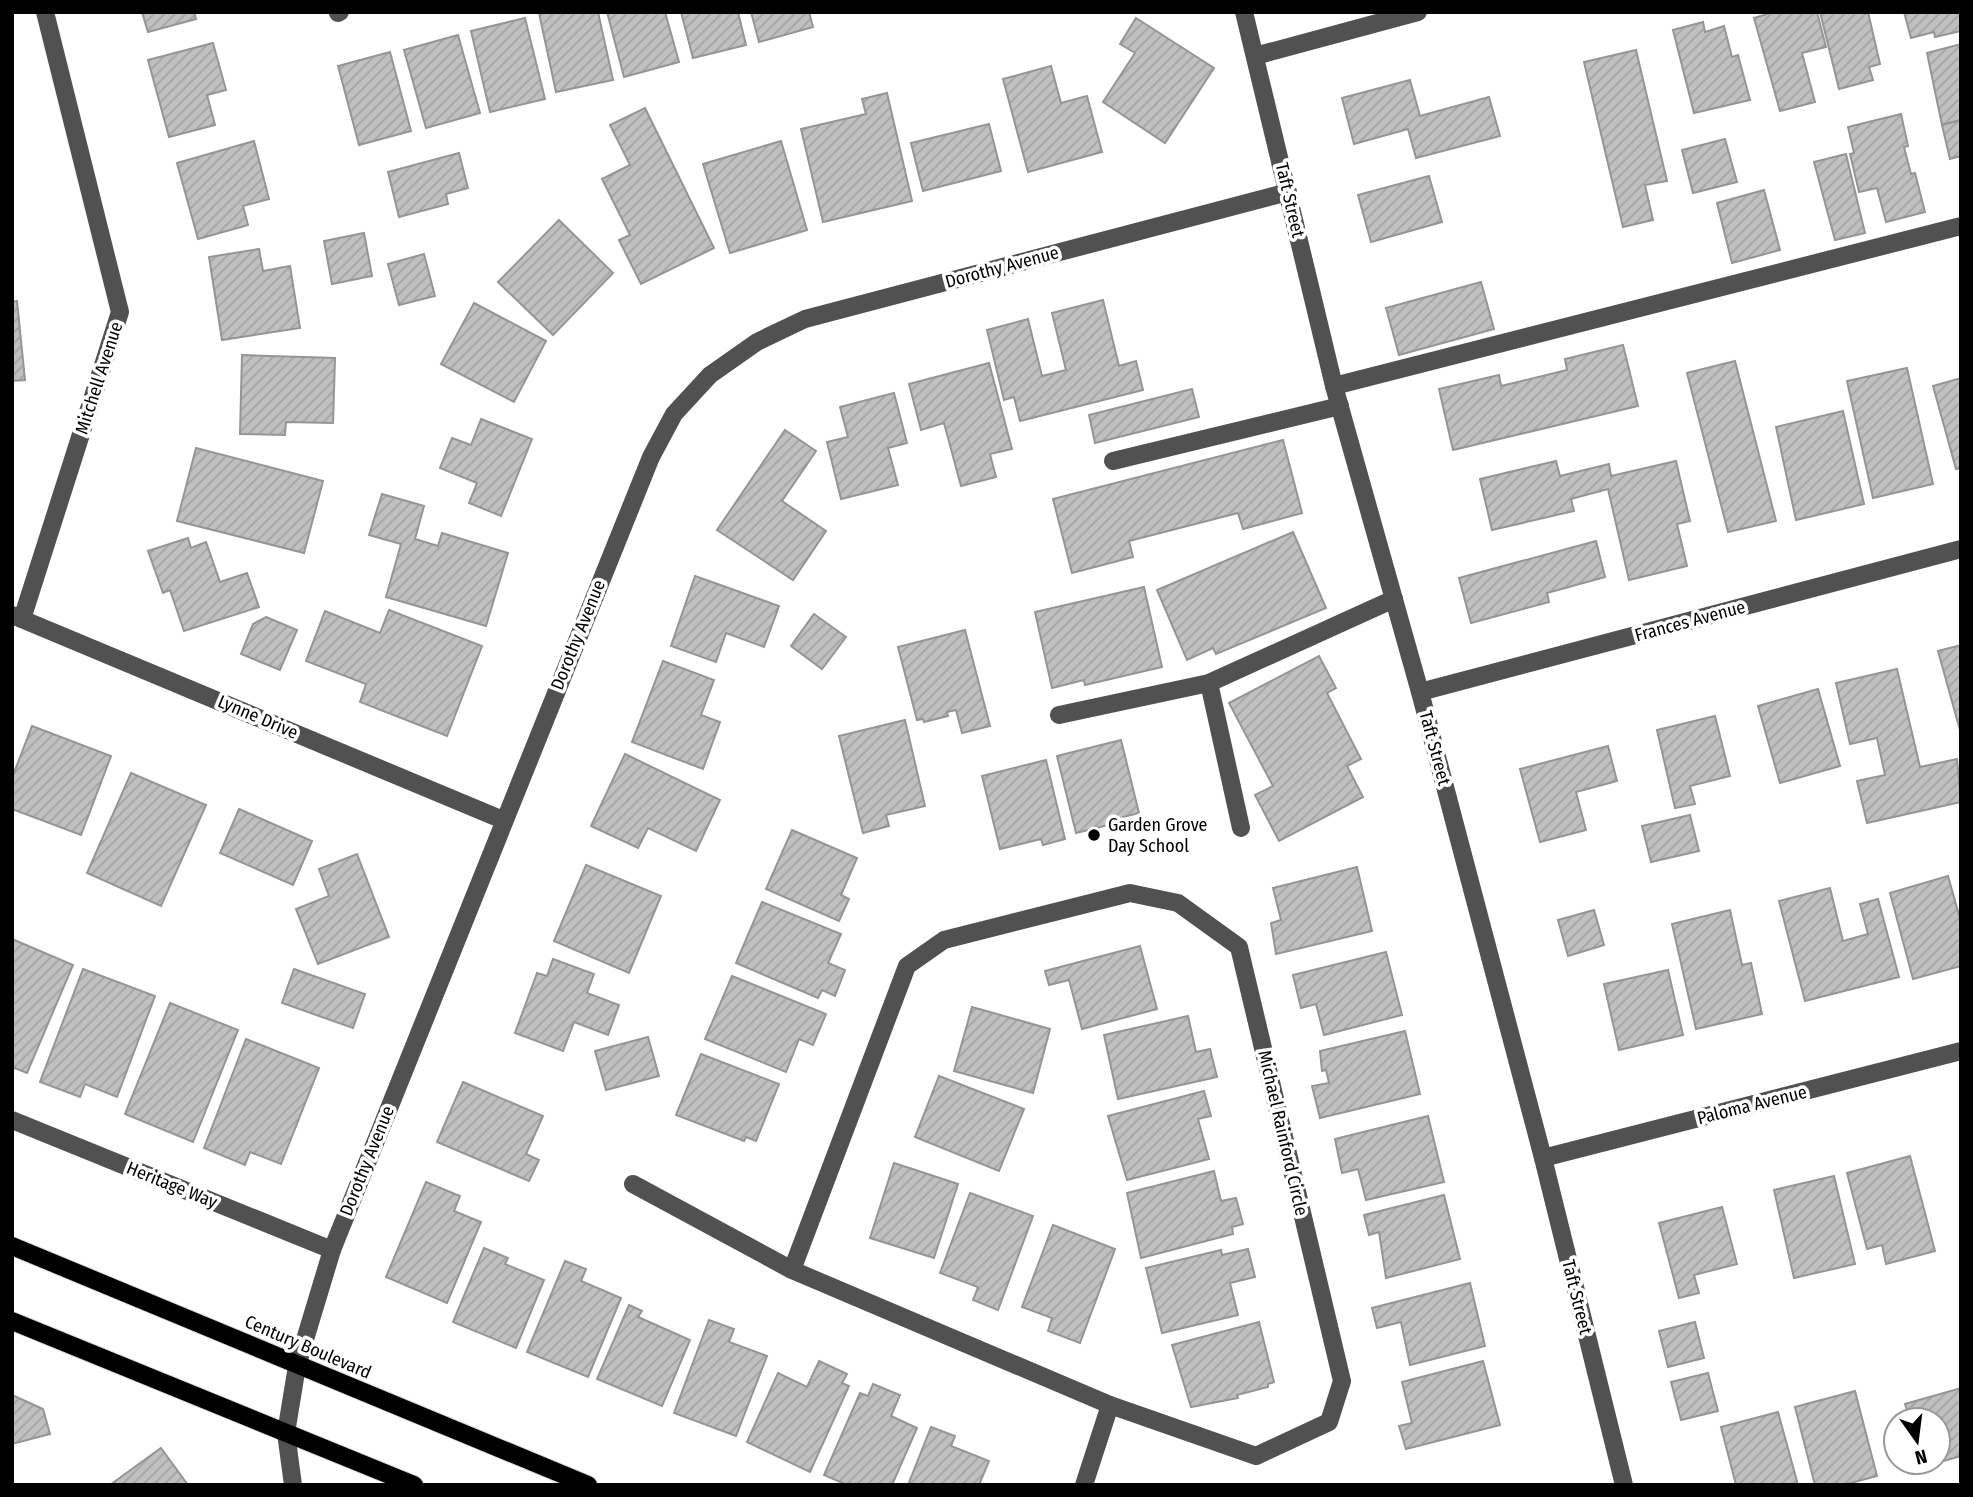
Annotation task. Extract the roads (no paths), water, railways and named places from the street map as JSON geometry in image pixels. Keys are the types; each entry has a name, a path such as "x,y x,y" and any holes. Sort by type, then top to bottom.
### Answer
{"main road":[{"name":"Century Boulevard","path":"12,1246 588,1485"},
{"path":"12,1321 414,1485"}],"street":[{"name":"Mitchell Avenue","path":"17,617 120,312 45,12"},
{"name":"Taft Street","path":"1244,12 1334,386 1420,692 1543,1158 1624,1485"},
{"path":"1255,56 1418,12"},
{"name":"Dorothy Avenue","path":"293,1485 286,1433 297,1366 332,1250 651,457 674,414 710,375 757,342 805,319 1287,192"},
{"path":"1334,386 1961,226"},
{"path":"1113,461 1340,406"},
{"name":"Frances Avenue","path":"1420,692 1961,549"},
{"path":"1059,715 1209,683 1394,599"},
{"name":"Lynne Drive","path":"17,617 503,820"},
{"path":"1209,683 1241,828"},
{"name":"Michael Rainford Circle","path":"634,1184 792,1270 1110,1405 1256,1456 1329,1422 1342,1381 1239,947 1178,903 1130,893 944,940 906,966 792,1270"},
{"name":"Paloma Avenue","path":"1543,1158 1961,1051"},
{"name":"Heritage Way","path":"12,1120 332,1250"},
{"path":"1084,1485 1110,1405"}],"place":[{"name":"Garden Grove Day School","path":"1094,835"}]}
